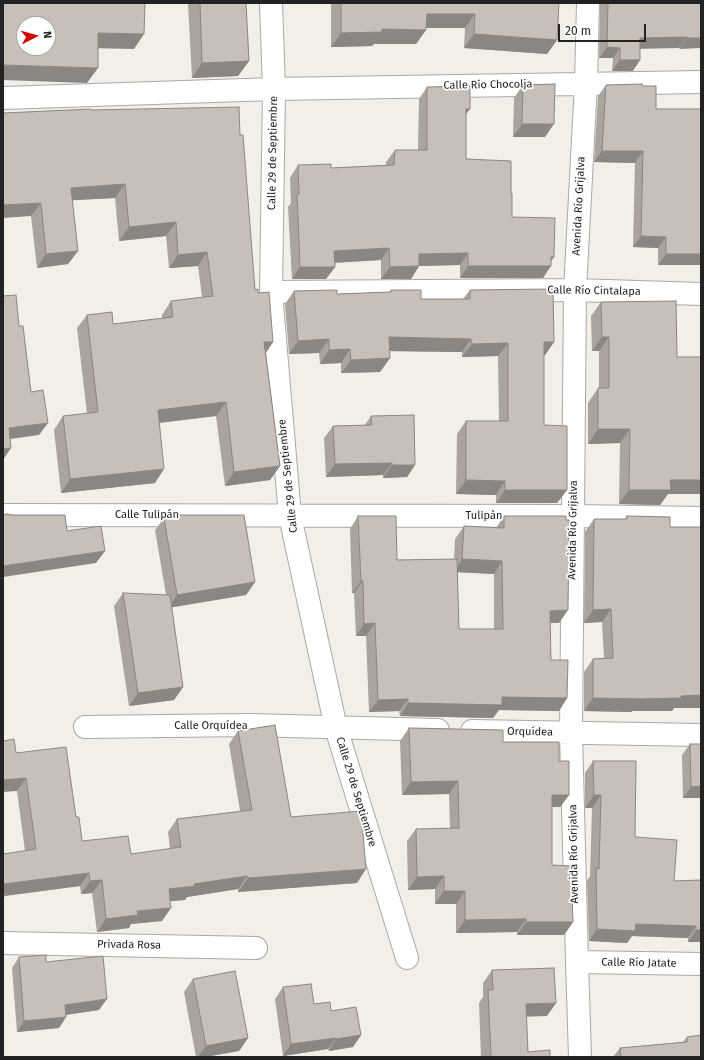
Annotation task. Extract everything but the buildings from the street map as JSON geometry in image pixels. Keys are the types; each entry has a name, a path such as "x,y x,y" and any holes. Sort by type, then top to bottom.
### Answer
{"street":[{"name":"Calle 29 de Septiembre","path":"271,3 274,89 271,292 290,516 336,728 407,958"},
{"name":"Avenida Río Grijalva","path":"580,1057 570,733 575,290 586,83 588,3"},
{"name":"Calle Río Chocolja","path":"3,98 274,89 701,82"},
{"name":"Calle Río Cintalapa","path":"271,292 575,290 701,294"},
{"name":"Calle Tulipán","path":"3,515 290,516"},
{"name":"Tulipàn","path":"290,516 573,516 701,518"},
{"name":"Calle Orquídea","path":"85,726 250,725 336,728"},
{"name":"Orquídea","path":"336,728 701,735"},
{"name":"Privada Rosa","path":"3,942 256,948"},
{"name":"Calle Río Jatate","path":"576,962 701,964"}]}
